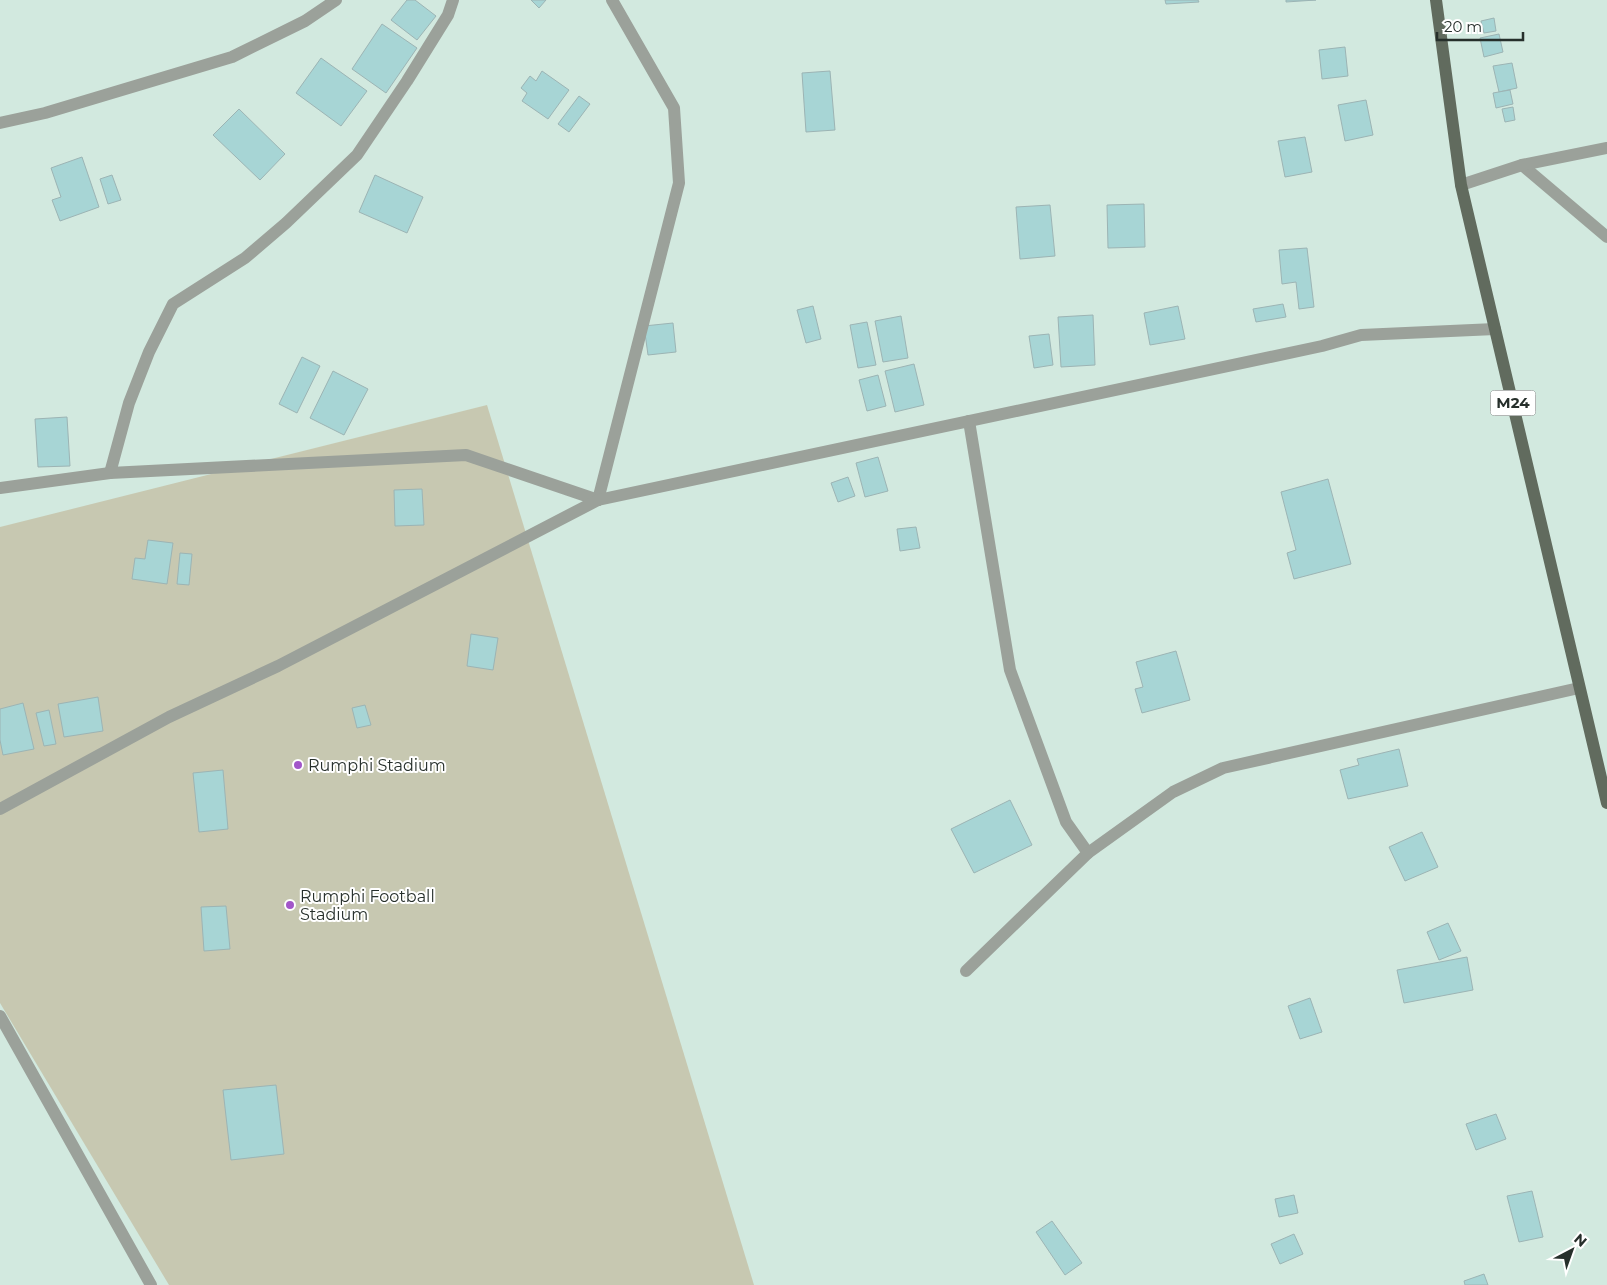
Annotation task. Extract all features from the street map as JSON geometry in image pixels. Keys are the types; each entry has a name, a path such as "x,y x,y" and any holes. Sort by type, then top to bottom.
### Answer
{"main road":[{"name":"M24","path":"1436,0 1461,185 1607,803"}],"street":[{"path":"0,123 45,113 232,57 305,21 336,0"},
{"path":"110,473 129,403 149,352 173,304 245,258 286,223 357,155 407,81 448,15 453,0"},
{"path":"598,500 679,182 674,108 612,0"},
{"path":"1461,185 1522,165 1607,148"},
{"path":"1522,165 1607,238"},
{"path":"0,809 169,717 278,666 598,500 1322,346 1361,335 1495,329"},
{"path":"969,422 1010,670 1066,822 1088,853"},
{"path":"0,488 110,473 466,455 598,500"},
{"path":"966,971 1088,853 1173,792 1223,768 1580,688"},
{"path":"0,1016 151,1285"}],"green space":[{"name":"Rumphi Stadium","path":"487,405 754,1285 169,1285 0,1003 0,527"}],"building":[{"path":"407,0 415,0 436,16 417,40 391,20"},
{"path":"531,0 546,0 539,8"},
{"path":"1165,0 1198,0 1199,2 1166,4"},
{"path":"1286,0 1316,0 1286,2"},
{"path":"1494,18 1496,31 1484,33 1481,21"},
{"path":"382,24 417,48 386,93 352,69"},
{"path":"1499,34 1503,52 1484,57 1480,38"},
{"path":"1345,47 1348,76 1322,79 1319,50"},
{"path":"321,58 367,91 341,126 296,93"},
{"path":"1512,63 1517,88 1499,92 1493,66"},
{"path":"542,71 569,90 548,119 522,101 527,93 521,88 530,76 536,81"},
{"path":"830,71 835,130 806,132 802,73"},
{"path":"1510,90 1513,104 1496,108 1493,93"},
{"path":"579,96 590,104 569,132 558,124"},
{"path":"1366,100 1373,135 1345,141 1338,105"},
{"path":"1513,107 1515,120 1505,122 1502,109"},
{"path":"239,109 285,154 260,180 213,135"},
{"path":"1305,137 1312,172 1285,177 1278,141"},
{"path":"82,157 99,207 60,221 52,200 61,197 51,168"},
{"path":"112,175 121,200 108,204 100,179"},
{"path":"375,175 423,197 407,233 359,212"},
{"path":"1144,204 1145,247 1108,248 1107,205"},
{"path":"1050,205 1055,256 1020,259 1016,207"},
{"path":"1307,248 1314,307 1299,309 1296,282 1282,284 1279,250"},
{"path":"1283,304 1286,317 1256,322 1253,309"},
{"path":"813,306 821,339 806,343 797,310"},
{"path":"1178,306 1185,339 1150,345 1144,313"},
{"path":"1093,315 1095,365 1061,367 1058,317"},
{"path":"901,316 908,358 883,362 875,321"},
{"path":"867,322 876,365 858,368 850,325"},
{"path":"673,323 676,352 648,355 644,326"},
{"path":"1049,334 1053,365 1034,368 1029,336"},
{"path":"302,357 320,366 297,413 279,404"},
{"path":"914,364 924,405 895,412 885,371"},
{"path":"333,371 368,389 344,435 310,418"},
{"path":"878,375 886,406 867,411 859,380"},
{"path":"67,417 70,466 38,467 35,419"},
{"path":"878,457 888,491 865,497 856,463"},
{"path":"848,477 855,496 838,502 831,483"},
{"path":"1328,479 1351,564 1294,579 1287,553 1296,550 1281,492"},
{"path":"422,489 424,525 395,526 394,490"},
{"path":"916,527 920,548 900,551 897,529"},
{"path":"148,540 173,543 167,584 132,579 135,558 145,559"},
{"path":"180,553 192,554 189,585 177,584"},
{"path":"471,634 498,638 493,670 467,666"},
{"path":"1176,651 1190,700 1142,713 1135,689 1143,687 1136,662"},
{"path":"98,697 103,731 64,737 58,704"},
{"path":"23,703 34,749 3,755 0,740 0,709"},
{"path":"365,705 371,725 357,728 352,708"},
{"path":"49,710 56,744 44,746 36,713"},
{"path":"1399,749 1408,786 1348,799 1340,770 1359,765 1357,759"},
{"path":"223,770 228,829 199,832 193,773"},
{"path":"1010,800 1032,845 974,873 951,829"},
{"path":"1422,832 1438,867 1405,881 1389,847"},
{"path":"226,906 230,949 204,951 201,907"},
{"path":"1448,923 1461,951 1439,960 1427,932"},
{"path":"1467,957 1473,990 1404,1003 1397,970"},
{"path":"1310,998 1322,1032 1300,1039 1288,1006"},
{"path":"276,1085 284,1154 231,1160 223,1090"},
{"path":"1496,1114 1506,1139 1476,1150 1466,1124"},
{"path":"1532,1191 1543,1237 1519,1242 1507,1196"},
{"path":"1294,1195 1298,1213 1279,1217 1275,1199"},
{"path":"1052,1221 1082,1263 1065,1275 1036,1232"},
{"path":"1294,1234 1303,1254 1280,1264 1271,1244"},
{"path":"1484,1274 1488,1285 1465,1285 1464,1281"}],"place":[{"name":"Rumphi Stadium","path":"298,765"},
{"name":"Rumphi Football Stadium","path":"290,905"}]}
